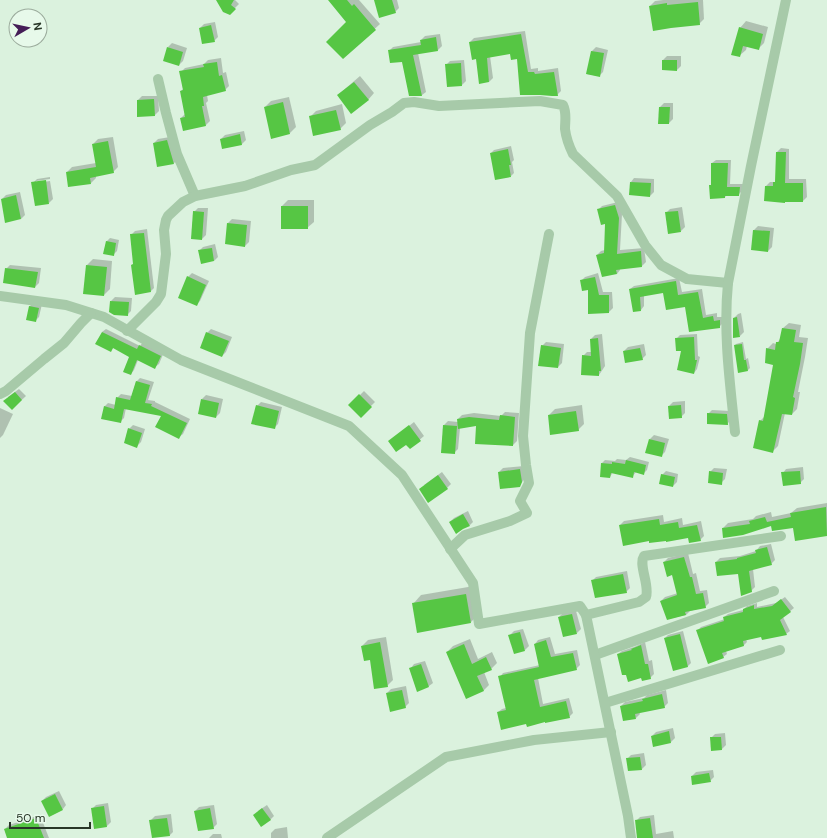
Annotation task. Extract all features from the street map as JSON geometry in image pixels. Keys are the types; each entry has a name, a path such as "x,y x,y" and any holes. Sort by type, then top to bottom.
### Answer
{"street":[{"path":"735,432 727,343 726,300 728,283 786,0"},
{"path":"158,79 177,154 195,196"},
{"path":"127,331 156,302 161,294 166,254 164,230 166,220 168,216 183,202 195,196 245,186 291,170 315,165 370,125 404,103 414,102 439,106 540,101 563,105 565,110 565,130 573,154 616,196 645,245 660,265 687,279 728,283"},
{"path":"450,549 465,535 510,521 527,513 520,501 529,483 523,436 530,333 549,234"},
{"path":"0,296 66,305 104,317 181,360 349,426 402,475 473,583 479,624 580,606 586,615 595,655 628,816 631,838"},
{"path":"0,394 6,391 64,343 91,313"},
{"path":"586,615 639,602 646,597 647,590 642,561 644,556 781,536"},
{"path":"595,655 774,591"},
{"path":"605,703 780,650"},
{"path":"327,838 446,757 534,740 611,732"}],"building":[{"path":"216,0 234,0 231,5 236,9 230,15 223,12"},
{"path":"328,0 347,0 352,6 354,4 376,30 343,59 326,42 346,22"},
{"path":"374,0 392,0 396,13 379,18"},
{"path":"698,2 700,25 653,31 649,6 667,3 667,5"},
{"path":"211,25 215,42 202,44 199,28"},
{"path":"739,27 763,34 759,50 743,46 740,57 731,55"},
{"path":"521,34 528,72 534,72 535,74 554,72 558,96 520,95 517,59 511,60 510,54 487,58 489,82 479,84 476,59 472,60 469,42"},
{"path":"436,37 438,51 413,55 422,96 409,96 402,62 390,63 388,50 421,45 420,40"},
{"path":"167,47 183,52 179,66 163,61"},
{"path":"591,51 604,53 600,77 586,74"},
{"path":"662,60 677,60 677,71 662,70"},
{"path":"217,62 219,76 222,75 226,91 203,97 204,106 202,106 206,126 183,131 180,118 185,117 180,91 183,90 179,71 204,67 203,64"},
{"path":"461,63 462,86 447,87 445,64"},
{"path":"354,82 369,100 351,114 337,95"},
{"path":"154,99 155,116 137,117 137,100"},
{"path":"283,102 290,134 271,139 264,107"},
{"path":"659,107 670,107 669,124 658,124"},
{"path":"336,110 341,130 313,136 309,116"},
{"path":"240,134 242,145 222,149 220,139"},
{"path":"167,140 174,164 157,167 153,143"},
{"path":"108,141 114,173 90,178 91,184 68,187 66,172 96,167 92,144"},
{"path":"508,149 511,165 509,165 511,177 495,180 490,153"},
{"path":"776,152 786,152 785,183 803,183 803,202 785,203 764,201 765,186 773,186 773,182 775,182"},
{"path":"711,163 728,163 727,187 740,187 739,196 725,196 725,198 710,199 709,185 711,185"},
{"path":"46,180 49,204 35,206 31,182"},
{"path":"630,182 651,183 650,197 629,195"},
{"path":"16,195 21,219 5,223 1,199"},
{"path":"615,205 619,218 617,254 641,251 642,267 616,270 617,274 602,277 596,255 604,253 605,224 601,225 597,209"},
{"path":"281,206 308,206 308,229 281,229"},
{"path":"193,211 204,212 202,240 191,239"},
{"path":"678,211 681,232 668,234 665,212"},
{"path":"227,223 247,225 245,247 225,244"},
{"path":"753,230 770,231 768,252 751,250"},
{"path":"144,233 151,292 135,295 131,265 133,264 130,234"},
{"path":"106,241 116,243 114,256 103,254"},
{"path":"212,248 214,261 201,264 198,250"},
{"path":"86,265 107,267 104,296 83,294"},
{"path":"5,268 38,272 35,288 3,283"},
{"path":"187,276 206,285 197,306 178,298"},
{"path":"595,277 599,295 609,295 609,313 588,314 588,290 582,291 580,280"},
{"path":"676,281 678,295 698,292 703,318 713,316 714,321 720,320 720,328 689,332 685,307 666,310 663,293 640,297 641,311 633,312 629,289"},
{"path":"110,301 129,302 128,316 114,315 109,312"},
{"path":"29,306 39,308 36,322 26,320"},
{"path":"737,317 740,337 733,338 733,318"},
{"path":"782,328 796,330 794,342 803,343 793,397 795,398 792,415 782,414 773,453 753,448 759,420 763,421 773,365 765,363 766,348 775,350 776,342 779,342"},
{"path":"102,332 137,349 139,345 161,356 155,369 137,360 131,375 123,372 129,357 113,348 111,352 95,344"},
{"path":"206,332 229,341 222,357 200,348"},
{"path":"694,337 695,360 697,360 694,374 677,370 681,351 676,351 675,338"},
{"path":"598,338 601,371 599,371 599,376 581,375 582,355 591,356 590,339"},
{"path":"742,344 744,360 746,360 748,371 738,373 734,345"},
{"path":"541,345 561,348 558,368 538,366"},
{"path":"640,348 643,360 625,363 623,351"},
{"path":"136,381 150,385 145,403 152,404 151,406 187,423 179,439 155,427 161,416 124,409 121,423 101,419 104,406 114,409 116,397 130,400"},
{"path":"15,392 22,400 12,410 3,401"},
{"path":"359,394 372,407 361,418 348,405"},
{"path":"201,399 219,403 216,418 198,414"},
{"path":"256,405 279,411 275,429 251,424"},
{"path":"681,405 682,418 669,419 668,406"},
{"path":"576,411 579,431 550,435 548,415"},
{"path":"707,413 727,414 728,425 707,424"},
{"path":"500,415 515,417 513,446 475,444 476,426 458,429 457,419 469,417 499,420"},
{"path":"409,425 421,441 410,449 406,445 396,452 388,441"},
{"path":"443,425 457,426 455,454 441,453"},
{"path":"128,428 142,433 137,448 124,443"},
{"path":"649,439 665,443 662,457 645,453"},
{"path":"626,460 646,465 644,475 634,472 633,478 611,473 610,478 600,477 601,463 612,464 612,462 625,464"},
{"path":"520,469 522,482 520,487 500,489 498,472"},
{"path":"709,471 723,473 722,485 708,483"},
{"path":"800,471 801,484 783,486 781,472"},
{"path":"661,474 675,477 673,487 659,484"},
{"path":"438,475 448,489 428,503 419,489"},
{"path":"826,507 827,536 795,541 793,528 772,531 771,526 743,535 723,538 722,528 750,524 749,521 765,517 767,522 791,517 790,513"},
{"path":"463,514 470,526 456,534 449,522"},
{"path":"659,519 660,525 678,522 679,528 697,525 701,541 689,543 688,538 666,542 649,543 649,541 623,546 619,525"},
{"path":"767,547 772,565 749,571 752,592 741,596 738,574 717,576 715,562 737,559 756,553 755,550"},
{"path":"684,557 690,577 692,577 696,594 703,593 706,608 685,612 686,615 667,620 660,601 677,595 672,575 667,577 663,562"},
{"path":"623,574 627,593 595,598 591,580"},
{"path":"466,594 471,623 417,633 412,603"},
{"path":"781,599 791,612 780,620 787,635 762,640 761,637 743,641 744,646 722,653 724,658 708,664 696,630 724,621 723,617 743,612 743,609 754,605 754,609 772,606"},
{"path":"572,614 577,634 563,637 558,617"},
{"path":"520,632 525,651 514,654 508,635"},
{"path":"680,634 688,667 673,671 664,638"},
{"path":"546,640 551,657 573,653 577,670 534,680 540,707 566,701 570,718 545,722 527,727 526,724 501,730 497,712 506,710 498,676 539,667 534,644"},
{"path":"380,642 388,687 374,689 370,660 364,661 361,646"},
{"path":"464,644 472,664 486,657 492,670 477,676 484,691 466,699 446,652"},
{"path":"641,645 645,664 648,664 651,679 642,681 641,678 628,682 626,675 622,675 617,654 632,650 631,649"},
{"path":"421,664 429,687 417,692 409,668"},
{"path":"402,690 406,708 390,712 386,693"},
{"path":"662,694 665,708 635,714 636,719 623,721 620,706 643,701 642,699"},
{"path":"669,731 671,743 653,747 651,736"},
{"path":"710,737 721,737 722,750 711,751"},
{"path":"640,757 642,770 628,771 626,758"},
{"path":"709,773 711,782 692,785 691,776"},
{"path":"55,794 63,810 49,817 41,801"},
{"path":"104,806 107,827 94,829 91,808"},
{"path":"210,808 214,829 198,831 194,811"},
{"path":"262,808 271,820 261,827 253,815"},
{"path":"36,818 44,838 7,838 4,829"},
{"path":"167,818 170,836 152,838 149,820"},
{"path":"650,818 653,838 637,838 635,820"}]}
